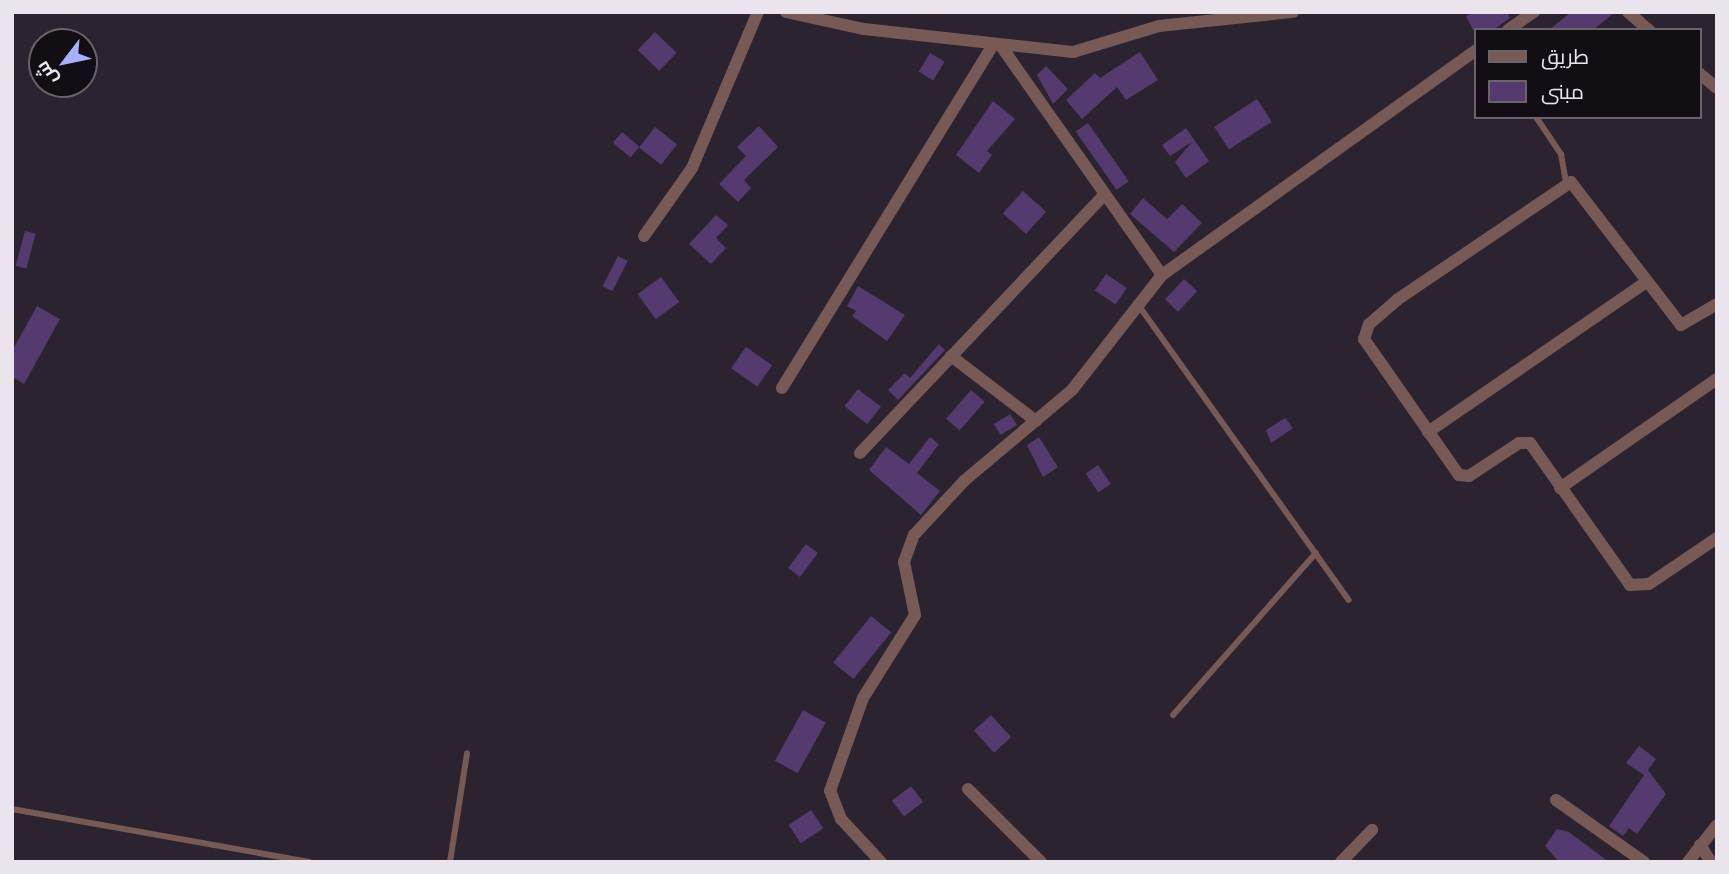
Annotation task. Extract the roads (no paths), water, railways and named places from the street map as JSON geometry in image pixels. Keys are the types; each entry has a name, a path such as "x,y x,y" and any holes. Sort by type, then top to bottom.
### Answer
{"street":[{"path":"644,236 692,168 758,12"},
{"path":"786,12 996,46 1088,51 1159,26 1293,12"},
{"path":"1511,28 1534,12"},
{"path":"1628,12 1647,28"},
{"path":"996,46 1162,275"},
{"path":"782,388 996,46"},
{"path":"881,862 841,819 830,791 863,698 915,615 906,549 938,506 1099,362 1162,275 1474,52"},
{"path":"1701,75 1717,88"},
{"path":"1717,304 1681,325 1645,283 1579,186 1566,183 1369,324 1366,344 1428,432 1464,477 1527,442 1630,585 1649,584 1717,538"},
{"path":"860,453 1104,195"},
{"path":"1428,432 1645,283"},
{"path":"951,356 1036,421"},
{"path":"1560,488 1717,379"},
{"path":"968,789 1041,862"},
{"path":"1556,800 1644,862"},
{"path":"1688,862 1717,825"},
{"path":"1341,862 1372,830"},
{"path":"1700,845 1711,862"}],"lane":[{"path":"1537,119 1561,154 1566,183"},
{"path":"1139,306 1349,600"},
{"path":"1173,715 1316,554"},
{"path":"450,862 467,753"},
{"path":"12,808 309,862"}]}
